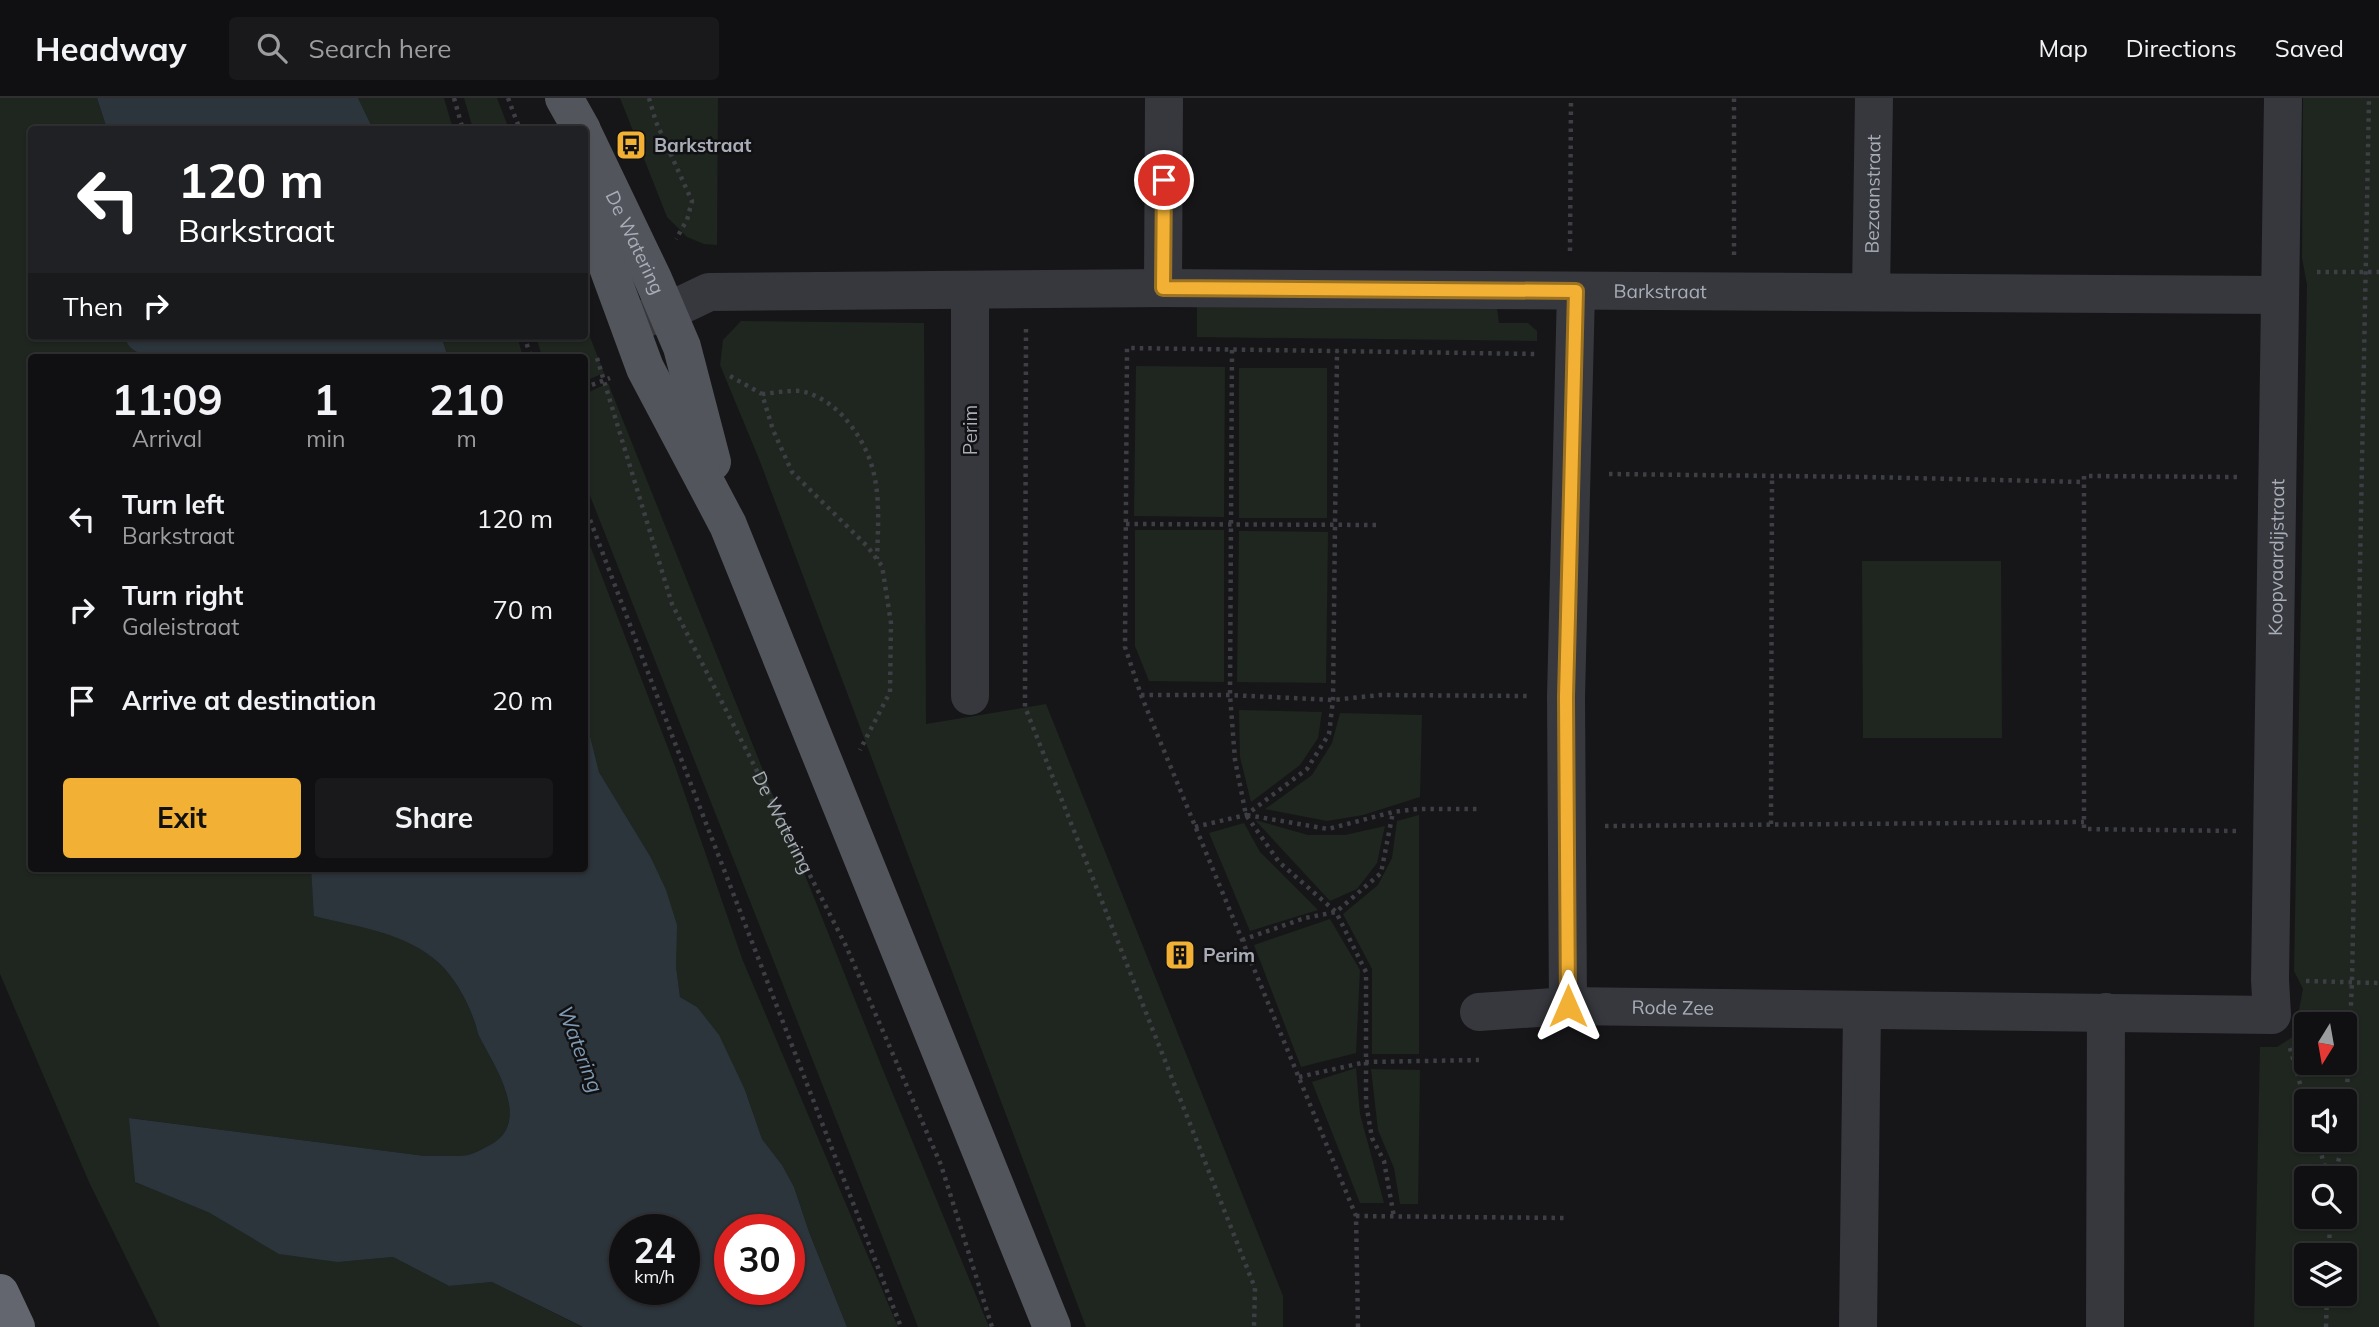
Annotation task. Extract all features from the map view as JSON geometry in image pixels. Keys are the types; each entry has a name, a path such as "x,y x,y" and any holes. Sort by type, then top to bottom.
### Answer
{"highway":[{"path":"0,1293 16,1327"}],"main road":[{"path":"553,98 560,126"},
{"path":"564,98 580,126"},
{"name":"De Watering","path":"588,143 660,295 682,348 728,525"},
{"name":"De Watering","path":"588,213 645,368 728,525 1052,1327"}],"street":[{"path":"1163,288 1164,98"},
{"name":"Bezaanstraat","path":"1871,292 1874,98"},
{"name":"Koopvaardijstraat","path":"2271,997 2271,831 2283,98"},
{"name":"Barkstraat","path":"660,295 709,292 1163,288 1871,292 2280,284"},
{"name":"Perim","path":"970,291 970,696"},
{"path":"1568,1006 1566,697 1575,355 1573,291"},
{"name":"De Watering","path":"628,323 660,295"},
{"name":"Rode Zee","path":"1479,1012 1568,1006 2106,1012 2271,997"},
{"path":"1858,1327 1862,1010"},
{"path":"2105,1327 2106,1012"}],"path":[{"path":"454,98 462,126"},
{"path":"508,98 518,126"},
{"path":"649,98 656,122 692,201 660,295"},
{"path":"1572,98 1573,291"},
{"path":"1734,98 1734,292"},
{"path":"2347,1089 2352,982 2369,98"},
{"path":"2280,284 2379,272"},
{"path":"1027,290 1025,707 1255,1288 1254,1327"},
{"path":"682,348 762,394 800,391 831,403 857,432 874,469 878,503 877,559"},
{"path":"1358,1327 1356,1216 1141,695 1125,647 1127,348 1575,355"},
{"path":"1232,349 1230,695 1235,760 1247,814 1279,862 1336,912 1366,972 1366,1103 1372,1138 1384,1161 1394,1217"},
{"path":"1195,827 1247,814 1307,769 1329,734 1333,700 1337,351"},
{"name":"De Watering","path":"596,354 672,604 846,946 941,1165 992,1327"},
{"path":"762,394 773,430 792,472 867,546 882,566 891,623 891,692 859,751"},
{"path":"1572,474 2084,482"},
{"path":"1771,824 1772,476"},
{"path":"2271,831 2084,829 2084,476 2277,477"},
{"path":"588,514 901,1327"},
{"path":"1126,523 1380,526"},
{"path":"1141,695 1230,695 1333,700 1380,695 1566,697"},
{"path":"1247,814 1328,829 1417,809 1477,808"},
{"path":"1242,940 1305,918 1336,912 1381,873 1393,813"},
{"path":"1567,826 2084,822"},
{"path":"2301,1089 2271,997 2352,982 2379,983"},
{"path":"1298,1077 1366,1062 1479,1060"},
{"path":"1356,1216 1566,1218"},
{"path":"2326,1327 2327,1306"}],"shaded area":[{"path":"0,98 97,98 106,126 28,126 28,340 126,340 130,347 142,354 28,354 28,872 311,872 315,916 380,932 412,944 439,963 456,983 501,1079 510,1110 508,1124 501,1136 476,1152 457,1156 425,1156 130,1118 135,1182 338,1262 393,1257 449,1286 492,1282 582,1327 160,1327 89,1182 0,974"},
{"path":"358,98 444,98 452,126 372,126"},
{"path":"464,98 497,98 508,126 472,126"},
{"path":"620,98 718,98 717,245 704,244 687,237 667,217"},
{"path":"2303,98 2379,98 2379,1327 2254,1327 2260,1047 2277,1047 2294,1036 2294,1075 2357,1075 2357,1012 2299,1012 2303,989 2294,971 2307,285 2302,258"},
{"path":"1197,307 1497,309 1499,323 1528,323 1537,331 1537,341 1197,337"},
{"path":"741,321 924,323 926,724 1046,704 1283,1296 1283,1327 1086,1327 759,459 720,365 723,340"},
{"path":"588,332 604,373 588,380 588,354 541,354 537,340 588,340"},
{"path":"442,340 518,340 522,354 447,354"},
{"path":"1136,366 1225,367 1224,517 1134,516"},
{"path":"1239,368 1327,368 1327,518 1239,518"},
{"path":"608,383 989,1327 918,1327 588,491 588,393"},
{"path":"1135,530 1224,530 1224,682 1149,681 1135,646"},
{"path":"1239,531 1328,532 1326,683 1237,682"},
{"path":"588,540 675,766 743,961 898,1327 847,1327 794,1187 782,1165 762,1139 745,1090 697,1007 680,997 676,966 650,856 599,772 588,728"},
{"path":"1862,561 2001,561 2002,738 1863,738"},
{"path":"1239,710 1322,712 1318,738 1300,765 1251,802 1240,757"},
{"path":"1340,713 1422,715 1420,797 1363,815 1327,821 1265,809 1312,775 1332,743"},
{"path":"1419,815 1419,1054 1372,1054 1372,969 1343,914 1378,885 1392,858 1397,821"},
{"path":"1255,820 1308,835 1345,835 1385,826 1377,863 1357,889 1330,901"},
{"path":"1244,823 1260,852 1318,910 1250,931 1209,833"},
{"path":"1330,919 1360,970 1356,1053 1301,1067 1254,945"},
{"path":"1356,1068 1360,1114 1384,1203 1360,1203 1312,1082"},
{"path":"1371,1069 1420,1070 1418,1204 1400,1204 1394,1168 1378,1130"}],"water":[{"path":"97,98 358,98 372,126 106,126"},
{"path":"126,340 442,340 447,354 142,354"},
{"name":"Watering","path":"588,728 599,772 650,856 666,890 677,925 676,966 680,997 697,1007 719,1035 745,1090 762,1139 782,1165 794,1187 803,1214 714,1214 714,1305 805,1305 805,1220 847,1327 583,1327 492,1282 449,1286 393,1257 338,1262 279,1254 210,1213 135,1182 129,1118 425,1156 468,1155 488,1146 501,1136 508,1124 510,1110 507,1095 456,983 439,963 426,953 380,932 314,916 311,872 588,872"}],"place":[{"name":"Barkstraat","path":"631,145"},
{"name":"Perim","path":"1180,955"}],"route":[{"path":"1164,180 1163,288 1576,291 1566,697 1568,1006"}]}
